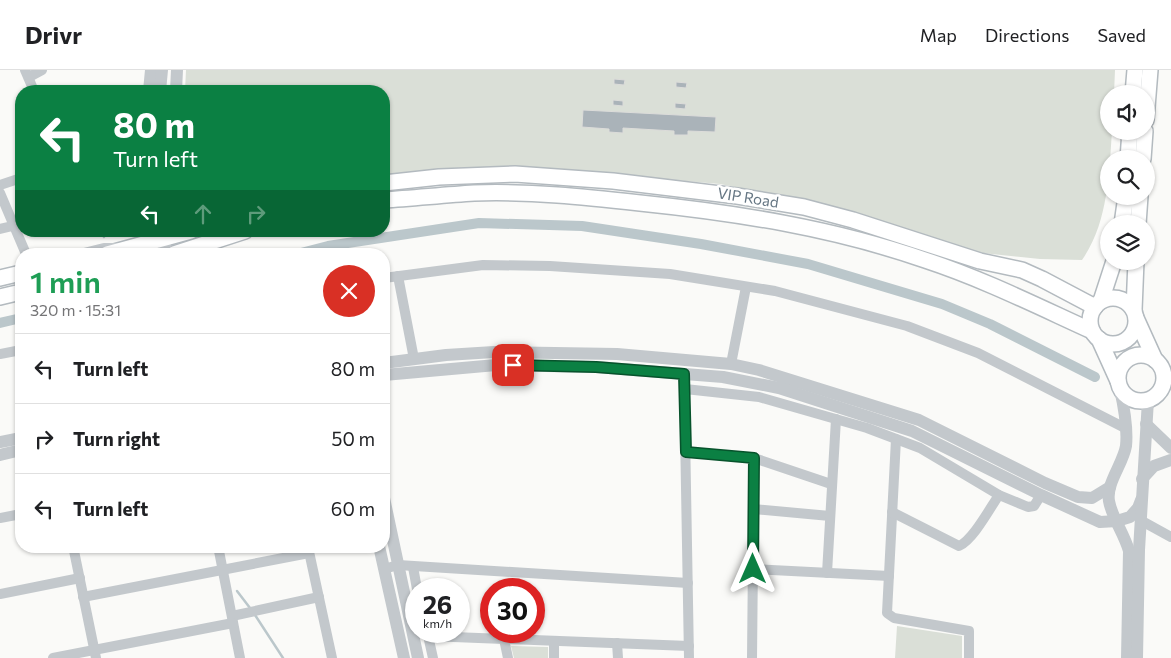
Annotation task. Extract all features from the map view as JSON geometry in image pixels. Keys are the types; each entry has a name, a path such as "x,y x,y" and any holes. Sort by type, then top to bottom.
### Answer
{"main road":[{"path":"1134,85 1135,70"},
{"path":"1149,85 1150,70"},
{"name":"VIP Road","path":"390,182 439,177 515,174 613,181 737,196 804,207 853,220 980,261 1022,270 1098,304"},
{"name":"VIP Road","path":"390,200 476,193 570,195 707,210 778,221 846,237 926,260 997,288 1095,335"},
{"path":"193,248 227,237"},
{"path":"135,248 164,241"},
{"path":"1098,304 1110,298 1120,299 1128,303 1163,367 1164,376 1159,396 1135,401 1126,396 1090,323 1111,270"},
{"path":"1095,335 1107,343 1124,341 1136,327 1136,270"},
{"path":"0,278 15,274"},
{"path":"0,297 15,293"},
{"path":"1119,385 1118,372 1129,358 1138,355 1148,356 1163,367"}],"street":[{"path":"32,85 27,73 42,70"},
{"path":"149,85 150,70"},
{"path":"161,85 162,70"},
{"path":"176,85 177,70"},
{"path":"0,185 15,180"},
{"path":"0,193 15,220"},
{"path":"0,230 15,226"},
{"path":"390,277 483,265 550,266 670,274 775,291 907,326 978,353 1126,428"},
{"path":"0,274 15,270"},
{"path":"398,276 414,359"},
{"path":"731,364 746,286"},
{"path":"0,354 15,351"},
{"path":"390,362 503,352 617,354 731,364 759,370 919,420 1045,483 1078,497 1092,498 1110,487"},
{"path":"390,374 496,365 596,367 723,377 779,388 912,430 1041,496 1100,522 1117,521 1130,517 1138,508 1141,500"},
{"path":"684,374 689,658"},
{"path":"1119,385 1126,428 1126,446 1110,487 1109,500 1125,536 1129,551 1127,658"},
{"path":"685,389 758,397 836,419 920,448 999,495 1028,507 1036,504 1041,496"},
{"path":"1138,658 1140,520 1146,424 1159,396"},
{"path":"827,573 836,419"},
{"path":"1146,424 1171,448"},
{"path":"0,442 15,439"},
{"path":"896,439 888,613 894,618 969,631 969,658"},
{"path":"0,455 15,451"},
{"path":"686,452 754,458 831,484"},
{"path":"752,658 754,458"},
{"path":"1142,478 1154,466 1171,460"},
{"path":"892,512 959,546 964,544 973,533 999,495"},
{"path":"754,509 830,516"},
{"path":"0,518 15,515"},
{"path":"1140,520 1171,537"},
{"path":"390,527 418,658"},
{"path":"75,553 95,654"},
{"path":"219,553 240,658"},
{"path":"83,597 223,570 295,553"},
{"path":"309,553 332,658"},
{"path":"380,553 404,658"},
{"path":"384,570 398,565 688,583"},
{"path":"412,567 415,578"},
{"path":"753,569 889,576"},
{"path":"0,594 80,578"},
{"path":"53,658 95,654 232,619 246,613 319,597"},
{"path":"545,641 689,646"},
{"path":"554,641 554,658"},
{"path":"429,643 433,658"},
{"path":"505,643 508,658"},
{"path":"617,643 618,658"}],"shaded area":[{"path":"186,70 1115,70 1114,85 1100,85 1100,140 1111,140 1111,150 1100,150 1100,205 1104,205 1091,246 1082,260 1040,259 982,253 805,201 720,184 570,171 462,168 390,174 390,85 185,85"},
{"path":"897,626 962,636 962,658 895,658"},
{"path":"511,646 548,647 548,658 514,658"}],"building":[{"path":"614,79 625,80 624,85 614,84"},
{"path":"676,82 687,83 686,88 676,87"},
{"path":"613,100 623,101 623,106 613,105"},
{"path":"675,103 686,104 685,109 675,108"},
{"path":"583,110 716,117 715,132 688,131 688,135 674,135 674,131 623,128 623,133 609,132 609,129 582,127"}],"waterway":[{"path":"390,237 479,223 582,226 701,244 808,264 942,304 990,324 1095,377"},
{"path":"320,248 387,237"},
{"path":"0,323 15,319"},
{"path":"237,591 250,608"},
{"path":"255,615 283,658"}],"route":[{"path":"513,365 596,367 684,374 686,452 754,458 753,569"}]}
